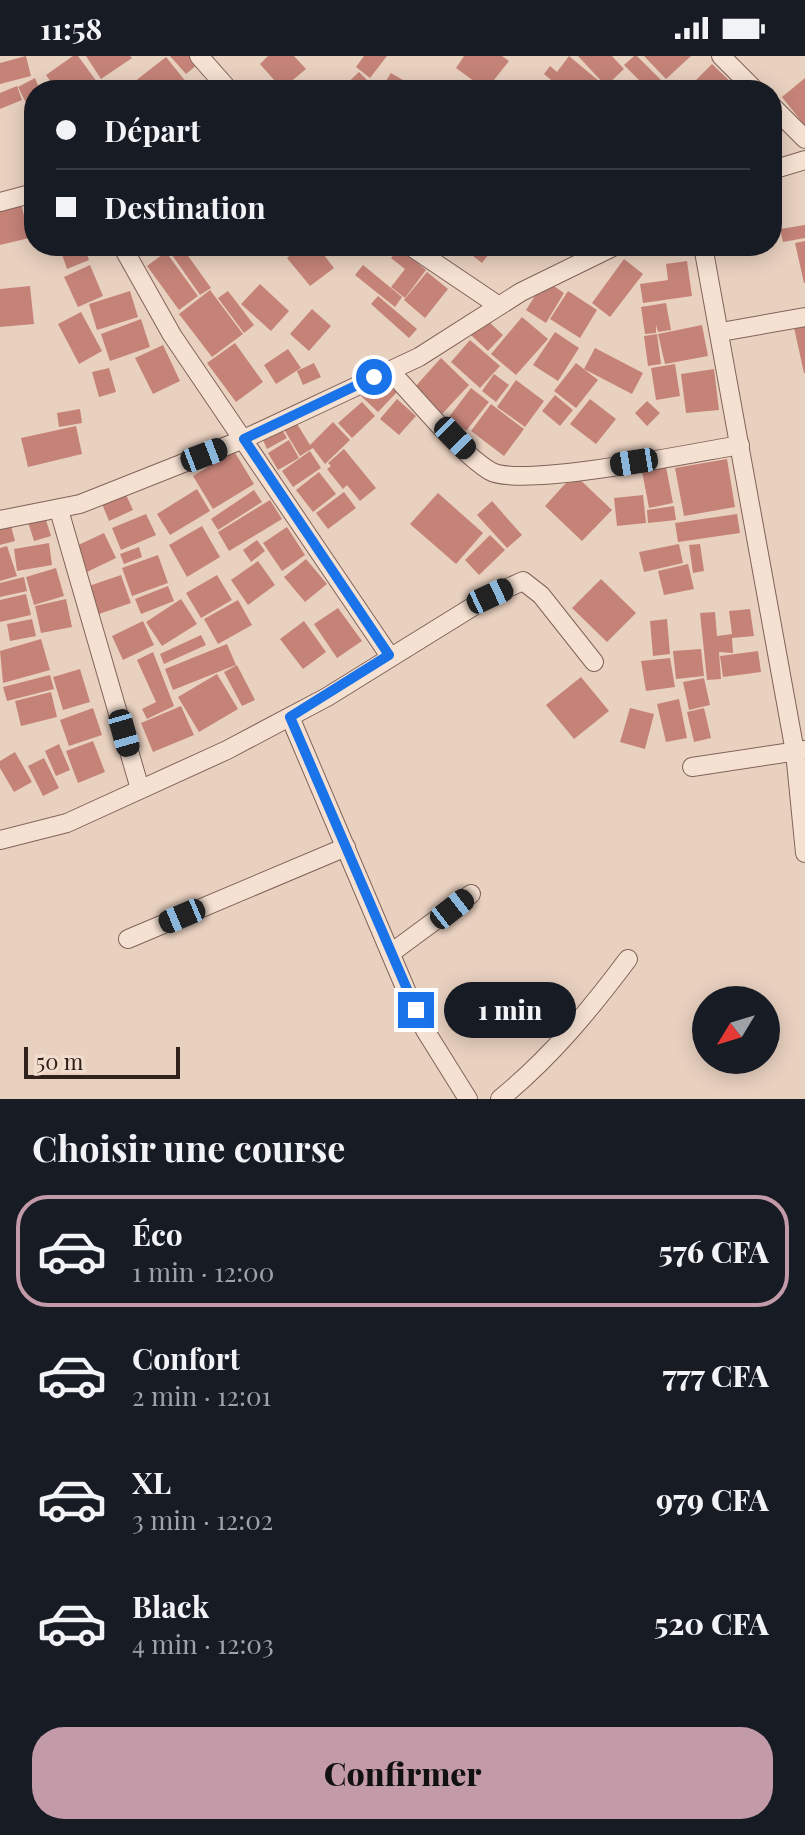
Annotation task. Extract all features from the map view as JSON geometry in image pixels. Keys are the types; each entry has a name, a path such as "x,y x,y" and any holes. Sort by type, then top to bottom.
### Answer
{"street":[{"path":"199,56 214,80"},
{"path":"721,56 745,80"},
{"path":"782,116 805,139"},
{"path":"782,167 805,160"},
{"path":"0,202 24,196"},
{"path":"128,256 172,335 389,655"},
{"path":"425,256 499,306"},
{"path":"0,520 59,510 244,439 436,348 499,306 596,256"},
{"path":"705,256 800,751 805,853"},
{"path":"721,332 805,317"},
{"path":"390,371 477,461 504,477 607,467 740,445"},
{"path":"59,510 140,789"},
{"path":"0,840 67,823 290,717 490,596 523,581 541,595 594,662"},
{"path":"290,717 425,1030 468,1099"},
{"path":"692,767 800,751"},
{"path":"128,939 346,847"},
{"path":"391,953 471,894"},
{"path":"500,1099 540,1067 576,1028 628,959"}],"building":[{"path":"26,56 31,76 0,84 0,63"},
{"path":"73,56 78,56 96,80 50,80 46,75"},
{"path":"86,56 130,56 132,58 101,79"},
{"path":"170,56 190,56 198,64 186,74"},
{"path":"268,56 294,56 306,69 293,80 274,80 260,64"},
{"path":"364,56 387,56 370,78 356,67"},
{"path":"464,56 502,56 509,61 494,80 472,80 456,68"},
{"path":"569,56 598,80 551,80 544,74 550,66 557,72"},
{"path":"578,56 612,56 624,69 612,80 600,80"},
{"path":"637,56 661,80 639,80 624,65"},
{"path":"644,56 691,56 666,79"},
{"path":"166,57 185,80 137,80"},
{"path":"712,64 729,80 696,80"},
{"path":"359,72 367,80 351,80"},
{"path":"391,73 403,80 386,80"},
{"path":"805,78 805,126 782,97"},
{"path":"24,84 24,99 18,87"},
{"path":"17,86 22,100 0,109 0,93"},
{"path":"20,198 24,239 0,245 0,203"},
{"path":"805,225 805,238 783,242 782,229"},
{"path":"805,241 805,283 804,283 795,243"},
{"path":"62,256 88,256 89,260 67,269"},
{"path":"161,256 169,256 198,296 179,310 147,266"},
{"path":"173,256 188,256 211,288 200,295"},
{"path":"325,256 334,268 310,286 287,258"},
{"path":"409,256 426,270 405,298 391,287 405,269 391,258"},
{"path":"473,256 487,256 482,263"},
{"path":"624,259 643,274 610,317 592,303"},
{"path":"687,261 692,296 643,303 640,284 668,280 666,264"},
{"path":"90,265 103,296 78,307 64,277"},
{"path":"363,265 402,297 395,307 355,275"},
{"path":"427,272 448,289 425,318 404,300"},
{"path":"545,280 564,293 546,323 526,310"},
{"path":"260,284 289,311 271,331 241,304"},
{"path":"30,286 34,324 0,327 0,289"},
{"path":"210,290 243,334 212,357 179,314"},
{"path":"130,291 138,317 97,330 89,304"},
{"path":"228,291 254,325 244,333 218,298"},
{"path":"568,291 597,310 580,338 550,319"},
{"path":"378,296 417,329 409,338 371,304"},
{"path":"666,303 671,330 658,332 656,325 656,333 645,334 641,307"},
{"path":"312,309 331,326 309,351 290,334"},
{"path":"81,312 102,351 79,364 58,324"},
{"path":"522,317 548,339 516,375 491,354"},
{"path":"141,319 150,347 110,361 101,334"},
{"path":"486,319 503,335 488,351 471,335"},
{"path":"805,321 805,373 804,373 793,323"},
{"path":"702,325 708,356 665,364 658,334"},
{"path":"555,332 579,348 558,381 533,365"},
{"path":"657,334 661,364 648,366 644,336"},
{"path":"470,340 500,366 480,388 451,362"},
{"path":"235,343 263,382 236,402 207,363"},
{"path":"163,345 180,381 153,394 135,358"},
{"path":"595,348 643,373 632,394 584,369"},
{"path":"288,349 301,368 276,384 264,365"},
{"path":"441,358 469,385 442,414 414,388"},
{"path":"314,363 321,377 303,385 297,371"},
{"path":"576,363 598,380 576,408 554,391"},
{"path":"675,364 680,396 656,400 651,368"},
{"path":"109,368 116,392 99,397 92,372"},
{"path":"714,369 719,410 686,413 681,374"},
{"path":"494,374 509,385 496,402 482,391"},
{"path":"380,376 397,392 378,412 361,396"},
{"path":"516,380 544,401 525,427 497,407"},
{"path":"471,388 489,402 466,431 449,417"},
{"path":"555,395 573,410 560,426 542,411"},
{"path":"397,399 416,416 399,435 380,419"},
{"path":"590,399 616,419 596,444 570,424"},
{"path":"647,401 660,413 647,426 635,413"},
{"path":"362,402 375,416 352,438 338,423"},
{"path":"491,404 524,429 504,456 471,431"},
{"path":"80,409 82,423 59,427 57,413"},
{"path":"294,419 310,445 333,422 350,440 325,464 313,448 300,456 282,426"},
{"path":"76,426 82,454 28,467 21,438"},
{"path":"281,428 287,438 267,449 262,438"},
{"path":"289,440 299,458 278,470 268,453"},
{"path":"344,449 376,488 360,501 347,485 343,489 327,469 331,466 328,463"},
{"path":"234,451 254,484 213,509 193,476"},
{"path":"310,451 321,468 293,487 282,471"},
{"path":"727,459 735,507 684,516 675,468"},
{"path":"666,467 673,503 649,508 642,471"},
{"path":"319,472 336,494 313,512 296,490"},
{"path":"574,474 612,510 582,541 545,506"},
{"path":"123,488 133,510 109,521 100,499"},
{"path":"197,489 210,511 170,535 157,514"},
{"path":"254,490 262,502 218,530 211,519"},
{"path":"344,492 356,508 328,529 316,513"},
{"path":"438,493 483,533 456,564 410,524"},
{"path":"643,495 646,523 617,526 614,498"},
{"path":"270,500 282,519 229,551 218,532"},
{"path":"492,501 522,535 507,548 477,515"},
{"path":"674,506 676,520 648,523 647,510"},
{"path":"146,514 156,535 121,550 112,528"},
{"path":"737,514 740,533 678,542 675,523"},
{"path":"45,517 51,536 34,541 28,522"},
{"path":"10,522 15,541 0,545 0,524"},
{"path":"202,526 220,557 187,577 169,545"},
{"path":"287,527 305,555 282,571 263,543"},
{"path":"104,533 116,558 85,573 74,547"},
{"path":"490,535 505,550 479,575 465,560"},
{"path":"257,540 265,551 251,562 243,550"},
{"path":"49,543 52,565 17,571 14,549"},
{"path":"679,544 683,563 644,572 639,552"},
{"path":"700,544 704,571 693,573 689,545"},
{"path":"7,546 17,576 0,581 0,548"},
{"path":"139,547 142,557 124,564 120,554"},
{"path":"158,555 168,583 132,596 122,568"},
{"path":"306,559 327,584 305,602 284,577"},
{"path":"258,561 275,585 248,605 231,580"},
{"path":"688,564 694,589 664,595 658,571"},
{"path":"56,568 64,596 34,605 26,577"},
{"path":"121,575 131,603 96,615 86,587"},
{"path":"217,575 232,600 201,618 186,593"},
{"path":"24,577 27,591 0,597 0,583"},
{"path":"601,579 636,613 607,642 572,608"},
{"path":"168,586 174,601 141,614 135,599"},
{"path":"26,594 31,615 0,622 0,600"},
{"path":"66,599 72,627 41,633 35,606"},
{"path":"181,599 197,624 162,646 146,622"},
{"path":"238,600 252,625 218,644 204,619"},
{"path":"338,608 362,641 337,658 314,624"},
{"path":"750,609 754,636 732,638 733,653 719,652 721,679 707,680 700,613 715,612 717,636 732,634 729,611"},
{"path":"32,619 36,636 10,641 7,624"},
{"path":"667,619 670,654 653,656 650,621"},
{"path":"143,621 154,645 123,660 112,636"},
{"path":"304,621 326,652 303,669 280,639"},
{"path":"201,635 206,645 164,664 160,654"},
{"path":"41,639 50,670 3,683 0,651"},
{"path":"227,644 236,665 173,690 165,669"},
{"path":"701,649 704,676 676,679 673,651"},
{"path":"758,651 761,672 723,677 720,656"},
{"path":"153,652 174,706 147,719 142,709 156,702 137,660"},
{"path":"670,658 675,687 646,691 641,661"},
{"path":"237,665 255,700 242,706 224,672"},
{"path":"80,669 90,702 63,710 53,677"},
{"path":"217,674 238,709 199,732 178,697"},
{"path":"50,675 54,689 7,701 3,687"},
{"path":"581,677 609,711 574,739 546,705"},
{"path":"704,678 710,705 689,710 683,682"},
{"path":"51,692 57,717 21,726 15,701"},
{"path":"679,699 687,738 666,742 657,704"},
{"path":"181,706 194,735 153,752 141,723"},
{"path":"93,708 102,735 69,746 60,720"},
{"path":"630,708 654,714 645,749 620,742"},
{"path":"704,708 711,738 694,742 687,712"},
{"path":"93,741 105,772 78,783 66,751"},
{"path":"59,744 70,770 56,776 45,751"},
{"path":"15,752 32,782 14,792 0,768 0,761"},
{"path":"44,758 59,788 43,796 28,766"}],"route":[{"path":"374,377 244,439 389,655 327,697 290,717 416,1010"}]}
